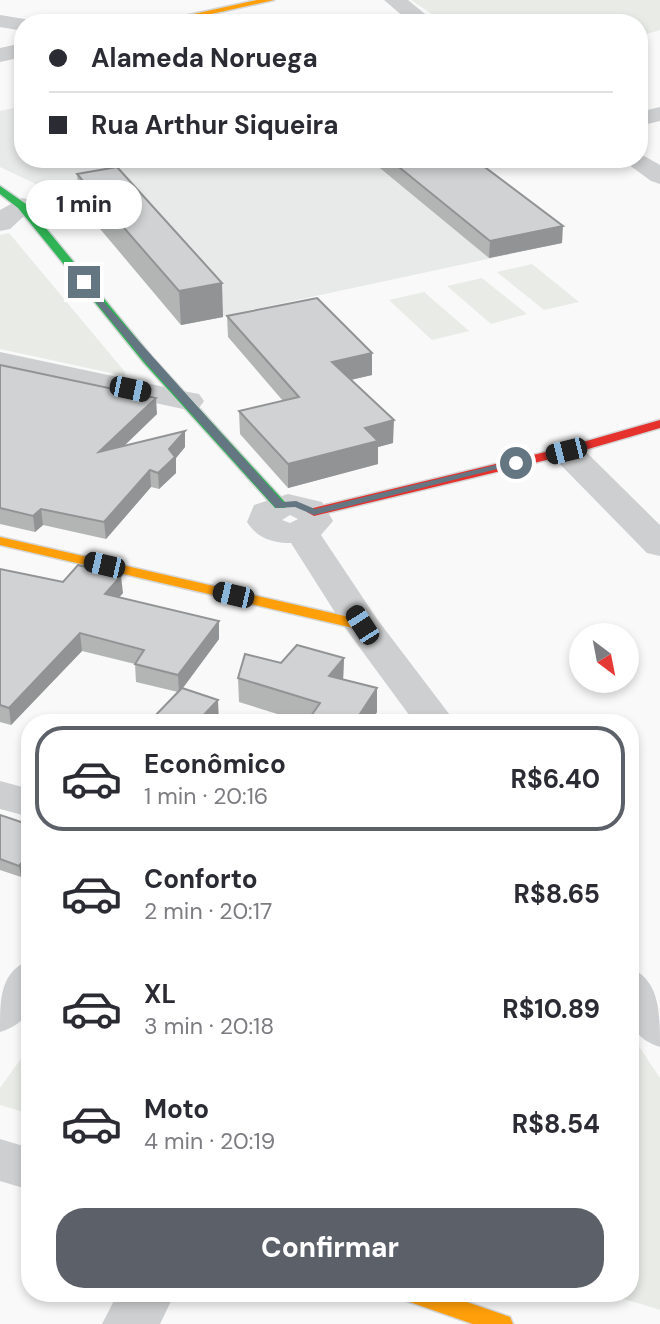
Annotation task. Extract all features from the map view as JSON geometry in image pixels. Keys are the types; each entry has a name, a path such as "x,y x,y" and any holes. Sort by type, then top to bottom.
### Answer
{"street":[{"path":"201,14 270,0"},
{"path":"394,0 413,14"},
{"path":"0,189 22,206 147,358 298,516 362,625 429,714"},
{"path":"0,223 22,206"},
{"path":"0,361 188,401"},
{"path":"298,516 566,451 660,424"},
{"path":"566,451 660,545"},
{"path":"0,541 362,625"},
{"path":"0,794 21,800"},
{"path":"0,1014 21,988"},
{"path":"639,998 660,1029"},
{"path":"0,1160 21,1166"},
{"path":"130,1324 143,1302"},
{"path":"438,1302 502,1324"}],"shaded area":[{"path":"411,0 660,0 660,30 648,33 648,14 432,14"},
{"path":"14,108 14,168 464,168 562,243 181,325 80,205 0,167 0,111"},
{"path":"9,233 125,372 125,376 0,349 0,235"},
{"path":"532,264 579,302 544,310 497,272"},
{"path":"482,278 527,314 491,324 447,286"},
{"path":"424,292 469,331 432,340 389,300"},
{"path":"639,1046 660,1078 660,1310 634,1302 639,1302"},
{"path":"21,1059 21,1111 0,1105 0,1088"}],"building":[{"path":"118,168 222,283 179,291 77,174"},
{"path":"400,168 486,168 563,226 490,241"},
{"path":"317,298 372,353 332,362 394,420 365,428 378,441 288,464 239,411 299,397 227,316"},
{"path":"0,365 156,398 99,452 185,431 169,449 175,457 158,473 150,470 104,522 41,509 33,516 0,508"},
{"path":"78,565 121,576 105,594 219,621 178,675 135,664 144,650 80,633 9,708 0,705 0,569 63,582"},
{"path":"297,645 344,658 329,676 377,688 360,714 312,714 320,703 238,678 245,654 281,663"},
{"path":"182,688 218,700 205,714 157,714"},
{"path":"0,815 21,822 21,864 19,866 0,859"}],"traffic: fast":[{"path":"0,189 22,206 148,360 280,505"}],"traffic: slow":[{"path":"201,14 270,0"},
{"path":"0,541 362,625"},
{"path":"438,1302 502,1324"}],"traffic: jam":[{"path":"314,512 566,451 660,424"}],"route":[{"path":"84,282 148,360 280,505 296,504 314,512 516,463"}]}
